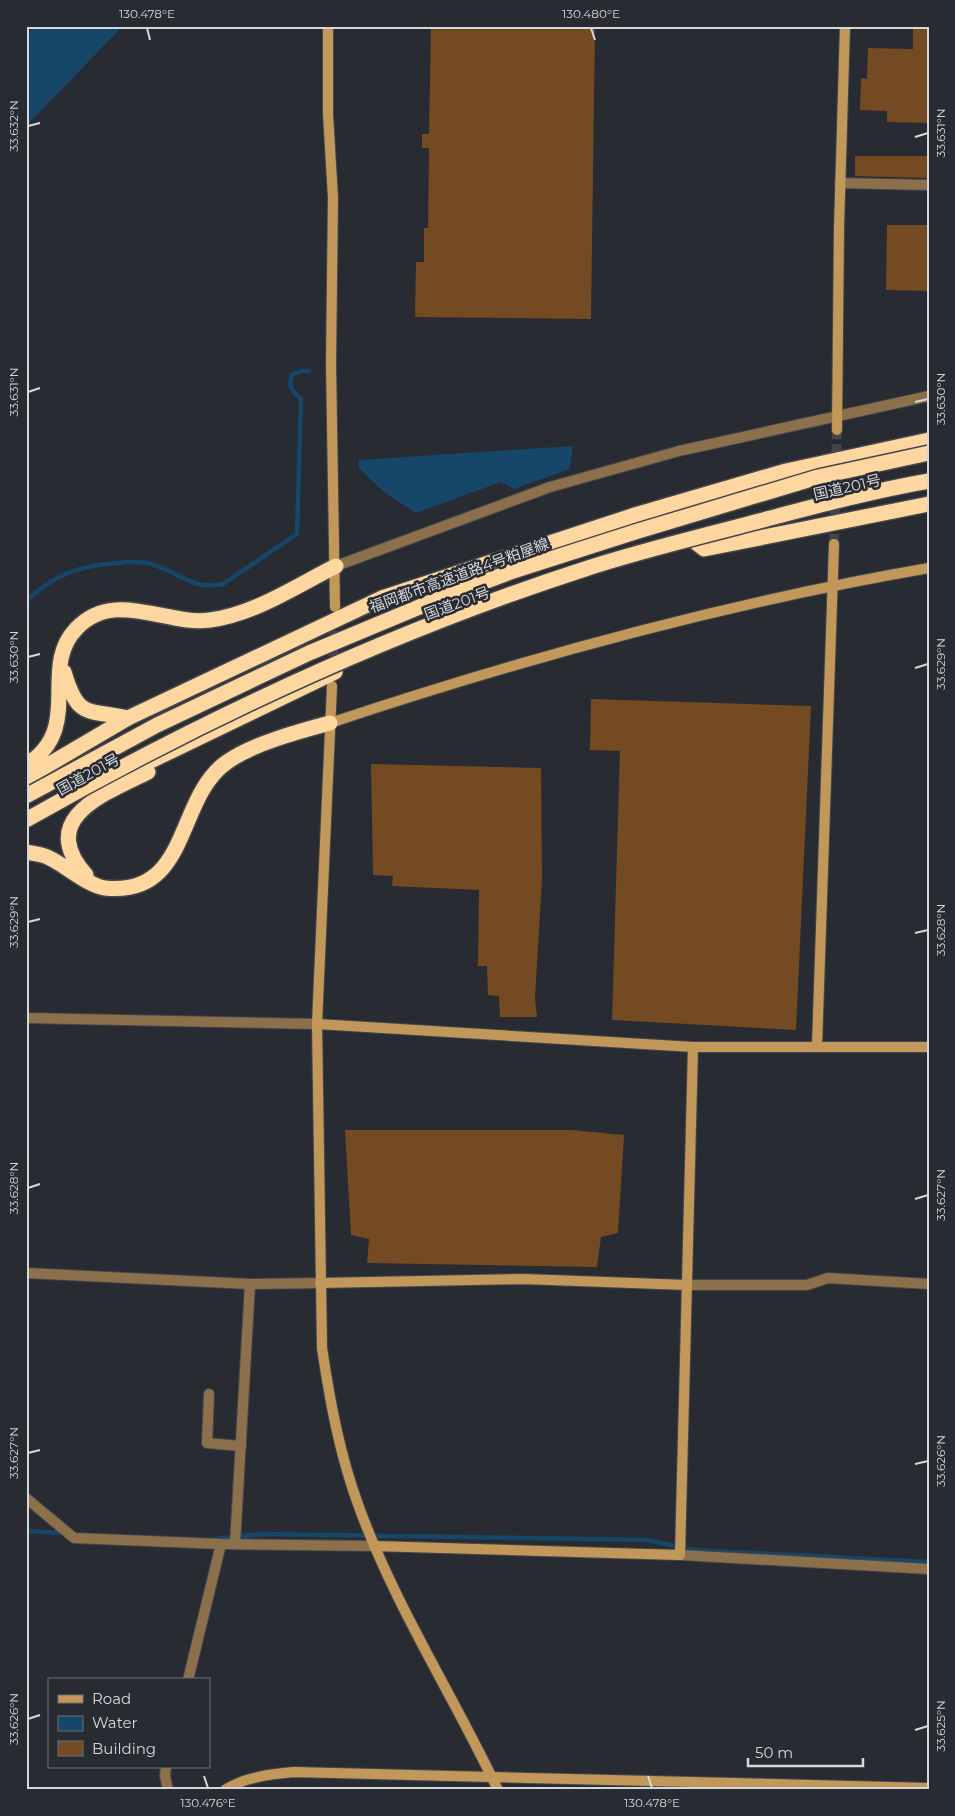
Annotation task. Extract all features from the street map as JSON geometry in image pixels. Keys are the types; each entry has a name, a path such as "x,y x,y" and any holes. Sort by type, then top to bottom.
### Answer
{"highway":[{"name":"国道201号","path":"26,778 128,718 382,598 635,515 786,471 929,440"},
{"name":"福岡都市高速道路4号粕屋線","path":"26,796 156,725 309,653 436,600 513,571 818,477 929,454"},
{"path":"26,820 132,760 246,704 442,619 584,569 645,551 826,504 929,481"},
{"name":"国道201号","path":"26,828 118,777 382,649 539,591 694,541 929,487"},
{"path":"694,541 704,549 929,504"},
{"path":"26,765 47,748 56,728 59,717 60,661 67,642 76,629 92,616 127,608 186,620 209,620 252,608 336,566"},
{"path":"60,661 70,692 79,705 89,713 128,718"},
{"path":"92,882 74,862 67,839 69,826 88,805 312,683"},
{"path":"26,852 46,856 102,888 131,886 157,875 168,864 205,783 227,762 300,731 330,723"}],"street":[{"path":"328,26 328,114 333,198 332,527 336,566 335,607"},
{"path":"837,430 840,183 845,26"},
{"path":"840,183 929,185"},
{"path":"336,566 550,487 680,451 929,396"},
{"path":"817,1046 831,585 834,544"},
{"path":"330,723 563,650 831,585 929,568"},
{"path":"332,686 318,1024 320,1283 322,1348 329,1396 339,1441 358,1505 374,1546 406,1615 498,1790"},
{"path":"26,1018 318,1024 694,1047 929,1047"},
{"path":"680,1555 694,1047"},
{"path":"26,1273 250,1284 523,1279 687,1284 807,1285 828,1278 929,1284"},
{"path":"235,1544 250,1284"},
{"path":"209,1394 207,1443 241,1446"},
{"path":"26,1498 74,1538 221,1544 374,1546 680,1555 929,1569"},
{"path":"188,1678 221,1544"},
{"path":"166,1768 165,1776 168,1790"},
{"path":"225,1790 233,1785 257,1777 294,1772 807,1787 929,1788"}],"water":[{"path":"35,26 123,26 26,126 26,35"},
{"path":"573,446 570,469 514,489 501,482 416,513 384,492 359,468 359,460"}],"building":[{"path":"431,26 595,26 591,319 415,317 416,262 424,262 424,228 428,228 429,148 422,148 422,134 429,134"},
{"path":"913,26 929,26 929,123 887,122 887,111 860,110 861,78 867,79 868,48 913,49"},
{"path":"855,156 928,156 927,178 855,176"},
{"path":"887,225 929,225 929,291 886,290"},
{"path":"591,699 811,706 796,1030 612,1020 620,751 590,750"},
{"path":"371,764 541,768 542,879 535,998 537,1017 500,1017 499,996 488,995 487,966 478,966 479,890 392,886 393,876 373,875"},
{"path":"345,1130 571,1130 624,1135 618,1233 601,1237 597,1267 367,1263 369,1239 351,1235"}],"waterway":[{"path":"26,602 57,578 80,569 105,564 148,563 201,585 223,584 297,534 301,399 293,391 290,383 292,375 301,371 309,371"},
{"path":"26,1531 64,1533"},
{"path":"214,1539 262,1534 647,1540 693,1550 929,1562"}],"tunnel":[{"path":"834,544 837,430"},
{"path":"332,671 335,615"}]}
